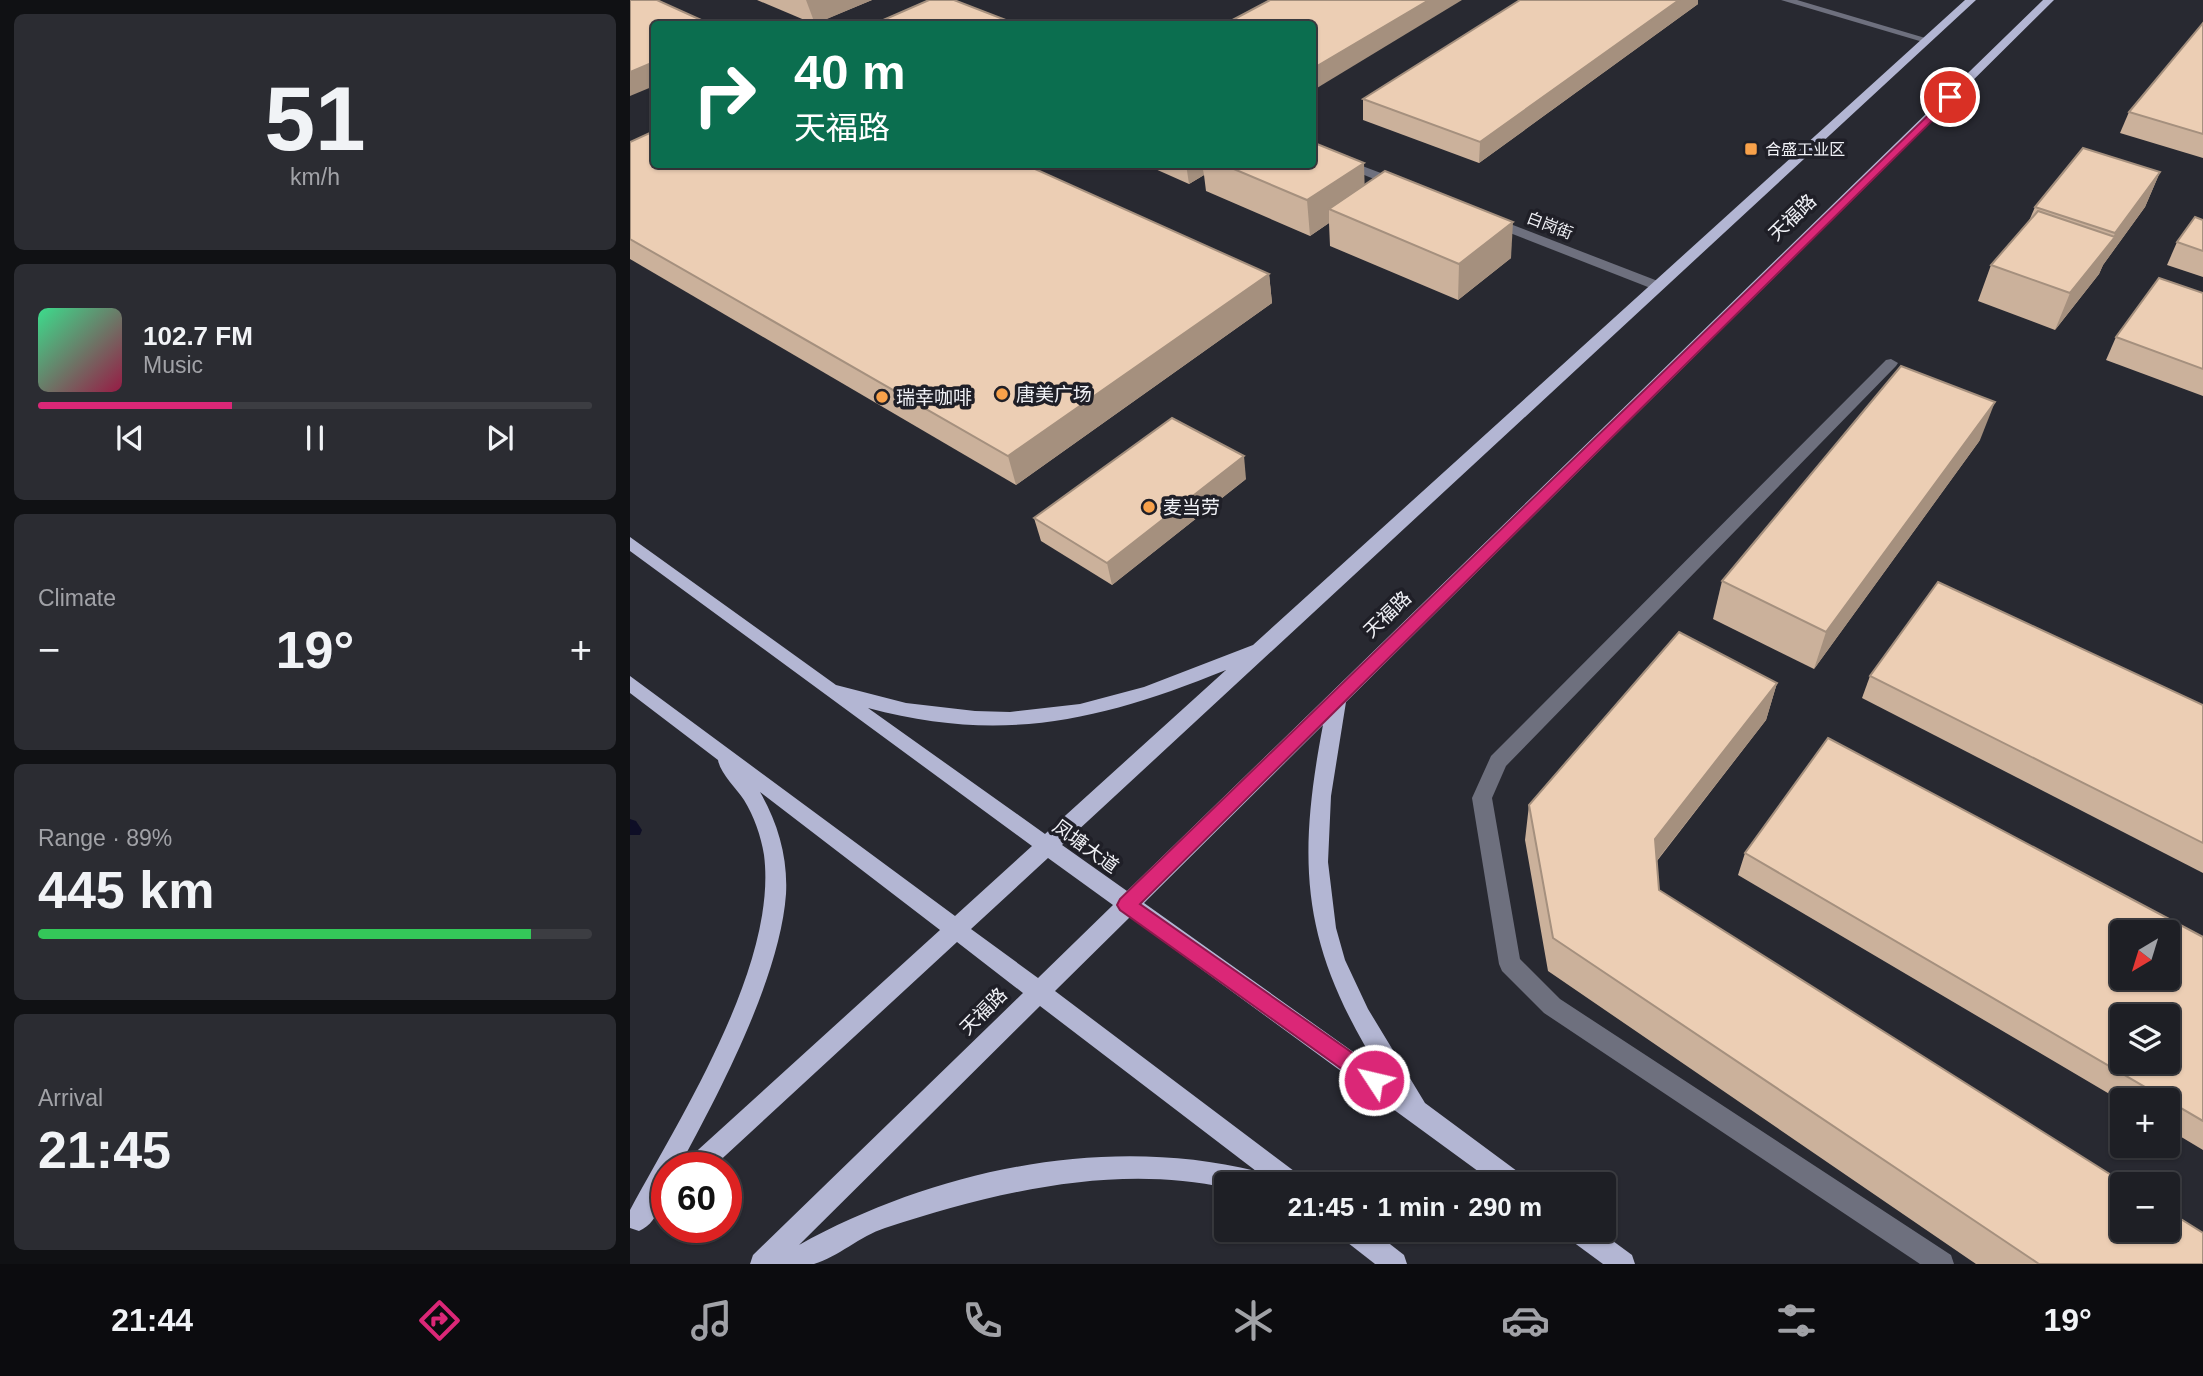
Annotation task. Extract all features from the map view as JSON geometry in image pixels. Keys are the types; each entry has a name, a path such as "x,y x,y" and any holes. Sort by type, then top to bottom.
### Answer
{"main road":[{"name":"天福路","path":"712,1152 1971,0"},
{"name":"天福路","path":"762,1264 2049,0"},
{"name":"凤塘大道","path":"630,544 820,686 1418,1111 1500,1172"},
{"path":"820,686 895,710 945,717 970,720 1044,716 1115,703 1262,648"},
{"path":"630,682 1277,1172"},
{"path":"1338,697 1325,765 1318,833 1321,901 1334,960 1363,1021 1418,1111"},
{"path":"635,1224 731,1036 760,968 776,897 775,857 758,801 709,740"},
{"path":"788,1264 870,1221 982,1187 1068,1173 1161,1167 1214,1174"},
{"path":"635,1224 651,1209"},
{"path":"1367,1242 1395,1264"},
{"path":"1593,1242 1623,1264"}],"street":[{"path":"1786,0 1927,40"},
{"path":"1316,152 1415,191"},
{"name":"白岗街","path":"1479,216 1658,286"},
{"path":"1891,363 1498,761 1482,798 1510,964 1552,1006 1942,1264"}],"building":[{"path":"630,0 657,0 703,21 651,21 651,63 630,72"},
{"path":"929,0 954,0 1008,21 881,21"},
{"path":"1270,0 1429,0 1316,67 1316,21 1231,21"},
{"path":"1520,0 1679,0 1480,142 1363,99"},
{"path":"2203,23 2203,134 2129,112"},
{"name":"唐美广场","path":"651,132 651,168 1033,168 1269,274 1008,456 630,239 630,142"},
{"path":"1316,144 1364,163 1307,200 1231,168 1316,168"},
{"path":"2083,148 2160,172 2115,233 2035,207"},
{"path":"1385,171 1513,222 1459,264 1329,209"},
{"path":"2038,211 2115,237 2070,293 1991,265"},
{"path":"2195,217 2203,220 2203,251 2177,242"},
{"path":"2159,278 2203,293 2203,369 2116,337"},
{"path":"1901,366 1995,402 1826,632 1722,581"},
{"path":"1172,418 1244,456 1107,563 1034,518"},
{"path":"1938,582 2203,705 2203,843 1870,676"},
{"path":"1679,632 1777,683 1655,839 1659,890 2110,1174 2110,1242 2180,1242 2180,1219 2203,1233 2203,1264 2039,1264 1553,938 1529,805"},
{"path":"1828,738 2171,920 2110,920 2110,990 2180,990 2180,925 2203,937 2203,1121 2180,1108 2180,1088 2147,1088 2123,1074 2180,1074 2180,1004 2110,1004 2110,1067 1745,853"}],"waterway":[{"path":"630,826 634,830"}],"place":[{"name":"合盛工业区","path":"1751,149"},
{"name":"唐美广场","path":"1002,394"},
{"name":"瑞幸咖啡","path":"882,397"},
{"name":"麦当劳","path":"1149,507"}],"route":[{"path":"1374,1080 1127,905 1950,97"}]}
